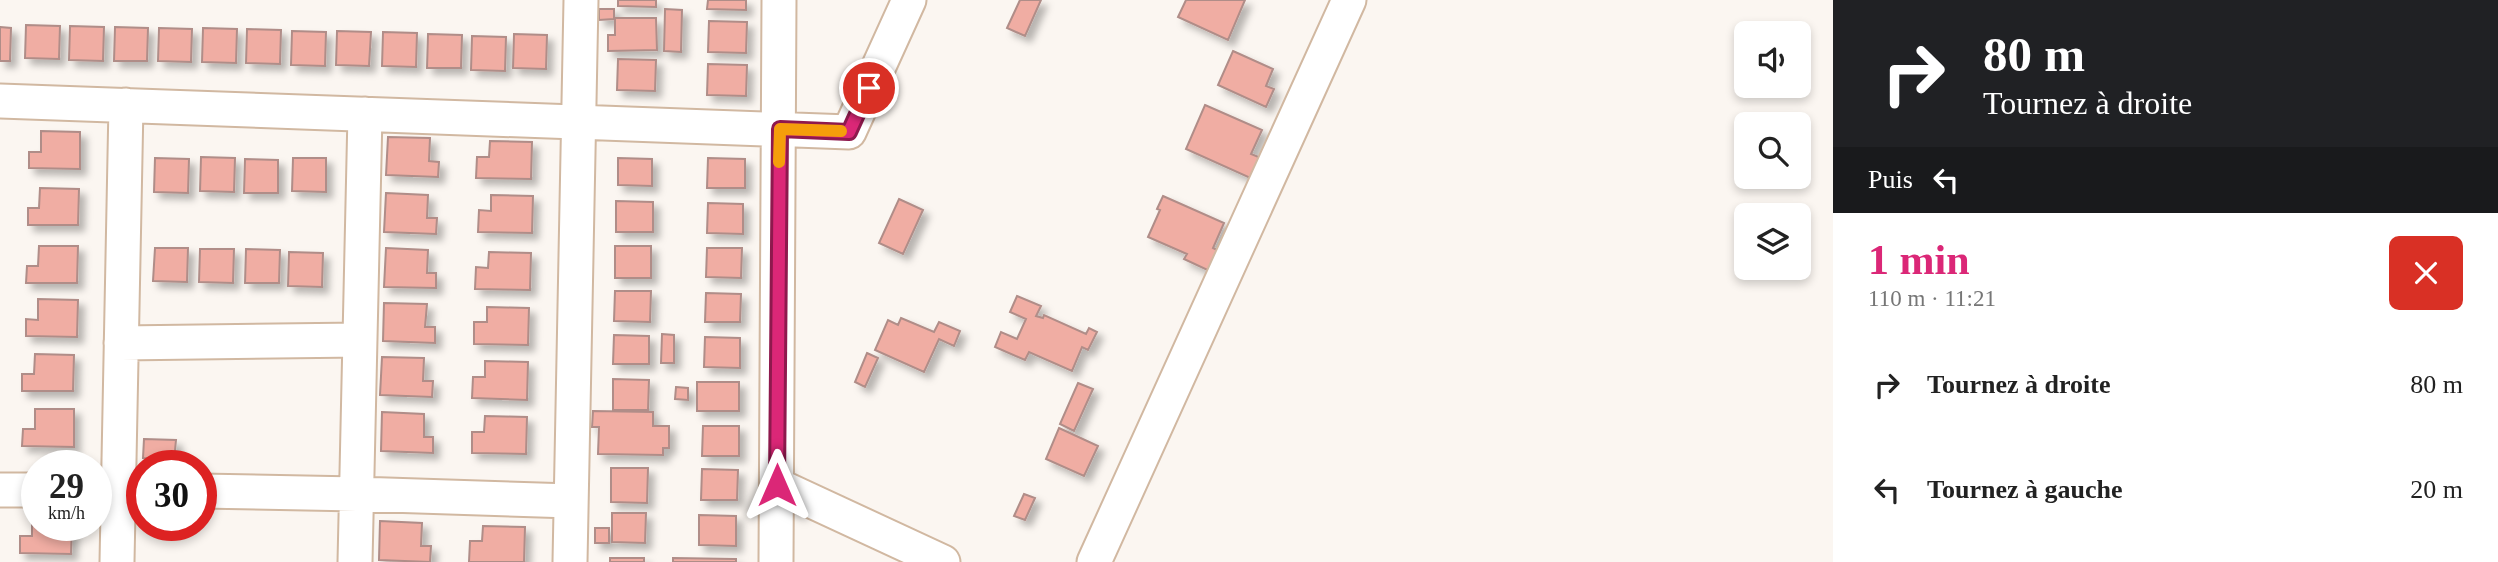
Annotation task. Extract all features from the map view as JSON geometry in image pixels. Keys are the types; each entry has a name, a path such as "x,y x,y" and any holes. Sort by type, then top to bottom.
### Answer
{"street":[{"path":"570,562 581,0"},
{"path":"776,562 779,0"},
{"path":"0,101 849,132 909,0"},
{"path":"1094,562 1349,0"},
{"path":"117,562 126,105"},
{"path":"355,562 365,114"},
{"path":"121,343 360,340"},
{"path":"777,485 943,562"},
{"path":"0,490 21,490"},
{"path":"217,491 571,501"}],"building":[{"path":"618,0 656,0 656,7 618,6"},
{"path":"708,0 746,0 746,10 707,9"},
{"path":"1020,0 1041,0 1025,36 1007,28"},
{"path":"1186,0 1245,0 1228,40 1178,17"},
{"path":"599,9 614,9 614,19 599,20"},
{"path":"665,9 682,10 681,52 664,51"},
{"path":"615,18 656,18 657,50 608,51 608,35 615,35"},
{"path":"709,21 747,22 746,53 708,52"},
{"path":"26,25 60,26 59,59 25,58"},
{"path":"70,26 104,27 103,61 69,60"},
{"path":"0,27 11,28 10,61 0,61"},
{"path":"115,27 148,28 147,61 114,61"},
{"path":"159,28 192,29 191,62 158,61"},
{"path":"203,28 237,29 236,63 202,62"},
{"path":"247,29 281,30 280,64 246,63"},
{"path":"292,31 326,32 325,66 291,65"},
{"path":"337,31 371,32 369,66 336,65"},
{"path":"383,32 417,33 416,67 382,66"},
{"path":"428,34 462,35 461,68 427,68"},
{"path":"514,34 547,35 546,69 513,68"},
{"path":"472,36 506,37 505,71 471,70"},
{"path":"1233,51 1273,69 1266,86 1274,89 1266,107 1218,85"},
{"path":"618,59 656,60 655,91 617,90"},
{"path":"708,64 747,65 746,96 707,95"},
{"path":"1205,105 1262,130 1251,154 1266,160 1257,181 1186,149"},
{"path":"41,131 80,132 80,169 29,168 29,152 41,152"},
{"path":"388,137 430,138 429,161 439,162 438,177 386,175"},
{"path":"490,141 532,142 531,179 476,178 477,157 489,157"},
{"path":"201,157 235,158 234,192 200,191"},
{"path":"155,158 189,159 188,193 154,192"},
{"path":"293,158 326,158 326,192 292,191"},
{"path":"618,158 652,159 652,186 618,185"},
{"path":"708,158 745,159 745,188 707,188"},
{"path":"245,159 278,160 278,193 244,193"},
{"path":"40,188 79,189 78,225 28,225 28,208 39,208"},
{"path":"386,193 428,195 427,218 437,218 436,234 384,232"},
{"path":"491,195 533,196 532,233 478,232 479,210 491,211"},
{"path":"1163,196 1224,223 1213,248 1225,254 1216,274 1184,259 1187,254 1148,237"},
{"path":"899,199 923,210 903,254 879,243"},
{"path":"616,201 653,202 653,232 616,232"},
{"path":"708,203 743,204 743,234 707,233"},
{"path":"39,246 78,246 77,283 26,283 27,266 38,266"},
{"path":"615,246 651,246 651,278 615,278"},
{"path":"155,248 188,248 187,282 153,281"},
{"path":"386,248 428,250 427,273 436,273 436,288 384,287"},
{"path":"707,248 742,248 741,278 706,277"},
{"path":"200,249 234,249 233,283 199,282"},
{"path":"246,249 280,250 279,283 245,283"},
{"path":"289,252 323,253 322,287 288,286"},
{"path":"489,252 531,253 530,290 475,289 476,267 488,268"},
{"path":"615,291 651,291 650,322 614,321"},
{"path":"706,293 741,294 740,322 705,322"},
{"path":"1017,296 1041,306 1036,316 1043,318 1044,315 1086,334 1089,328 1097,332 1088,350 1082,347 1072,371 1029,352 1025,360 995,347 1001,332 1017,339 1026,319 1010,312"},
{"path":"38,299 78,300 77,337 26,336 26,319 38,320"},
{"path":"384,303 427,304 425,327 435,327 435,343 383,341"},
{"path":"487,307 529,308 528,345 474,344 474,322 487,322"},
{"path":"901,318 934,332 939,322 960,331 954,346 939,339 924,372 875,350 888,320 898,325"},
{"path":"662,334 674,335 674,363 661,363"},
{"path":"614,335 649,336 649,364 613,364"},
{"path":"705,337 740,338 740,368 704,367"},
{"path":"867,353 878,358 865,387 855,382"},
{"path":"35,354 74,355 73,391 22,391 22,374 34,374"},
{"path":"382,357 424,358 423,381 433,381 432,397 380,395"},
{"path":"485,361 528,362 527,400 472,398 473,377 485,377"},
{"path":"613,379 649,380 648,410 613,410"},
{"path":"697,382 739,382 739,411 697,411"},
{"path":"1078,383 1093,389 1074,431 1060,424"},
{"path":"676,387 688,388 688,400 675,399"},
{"path":"35,409 74,409 74,447 22,446 23,429 35,429"},
{"path":"593,411 653,412 653,426 669,426 669,448 663,448 663,455 598,454 599,427 592,427"},
{"path":"382,412 424,414 424,437 433,437 433,453 381,451"},
{"path":"485,416 527,417 526,454 472,453 472,432 484,432"},
{"path":"703,426 739,426 739,456 702,456"},
{"path":"1059,428 1098,446 1084,476 1046,459"},
{"path":"144,439 176,440 175,450 143,450"},
{"path":"611,468 648,468 647,503 611,502"},
{"path":"702,469 738,470 737,500 701,500"},
{"path":"1024,494 1035,498 1025,520 1014,516"},
{"path":"612,513 646,513 645,543 612,542"},
{"path":"699,515 736,516 736,546 699,545"},
{"path":"380,521 422,523 421,546 431,546 430,562 379,560"},
{"path":"483,526 525,527 524,562 469,562 470,541 482,541"},
{"path":"595,528 609,528 609,543 595,543"},
{"path":"20,536 21,541 71,541 71,554 20,553"},
{"path":"610,558 644,558 644,562 610,562"},
{"path":"673,558 736,559 736,562 673,562"}],"slow traffic":[{"path":"779,162 780,129 841,131"}],"route":[{"path":"777,485 780,129 849,132 869,88"}]}
